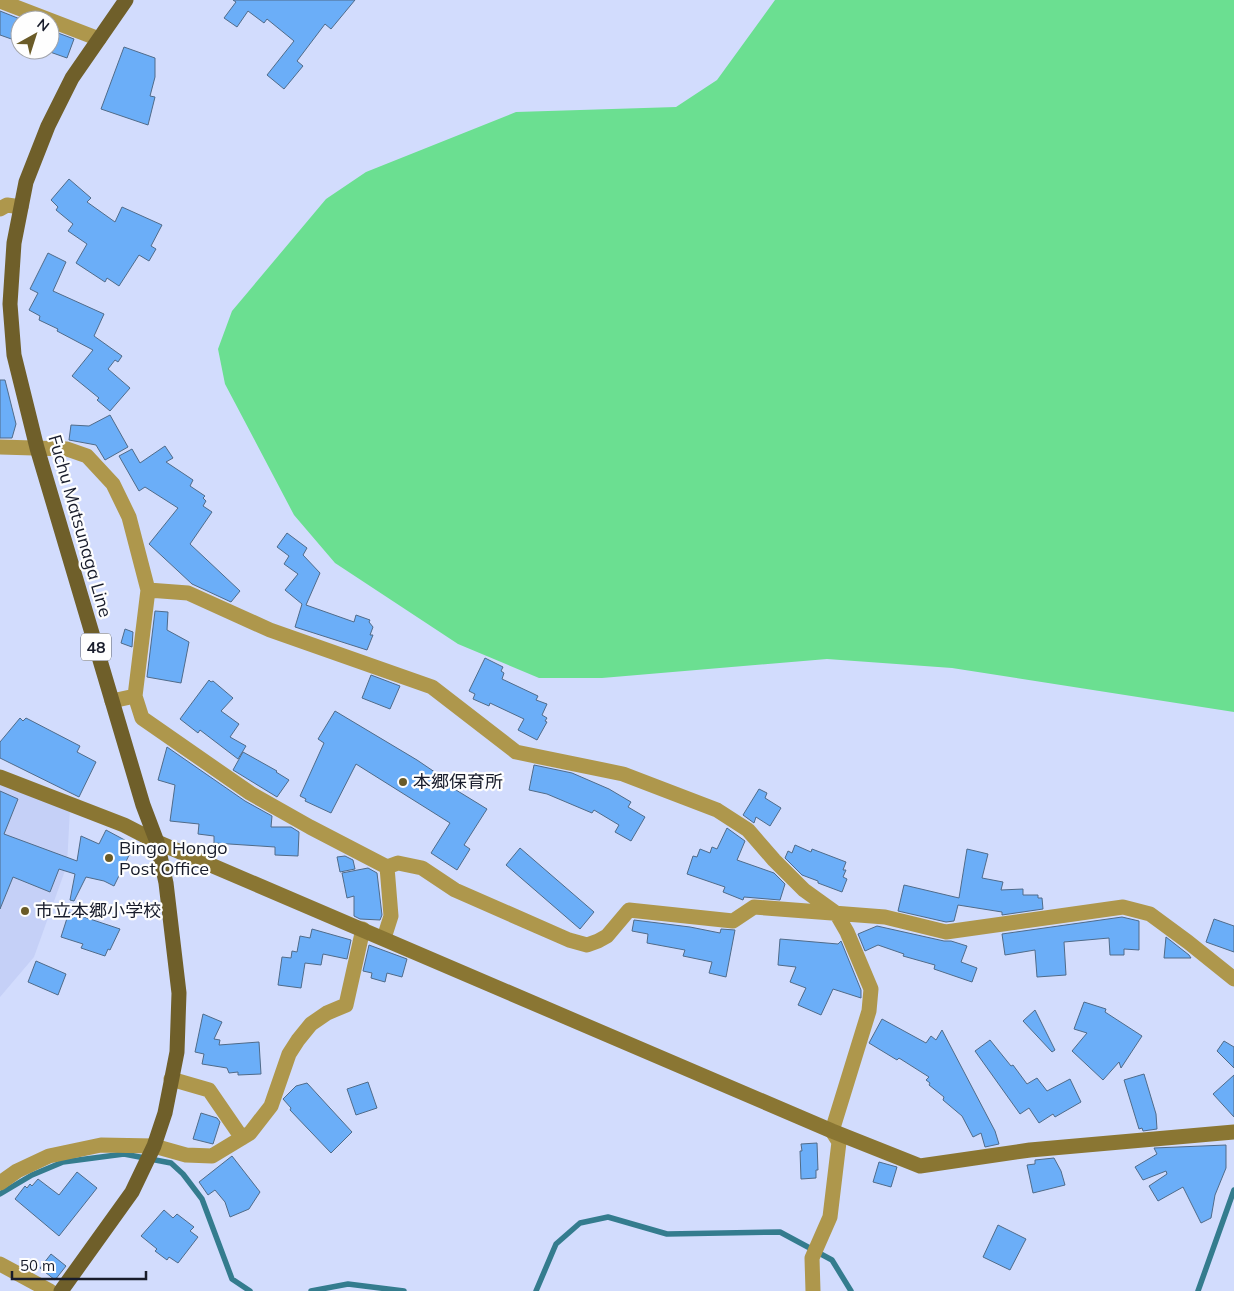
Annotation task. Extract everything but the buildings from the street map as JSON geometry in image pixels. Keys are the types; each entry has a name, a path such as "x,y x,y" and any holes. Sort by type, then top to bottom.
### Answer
{"main road":[{"name":"Fuchu Matsunaga Line","path":"61,1291 132,1192 154,1146 165,1113 176,1052 179,993 166,883 157,842 143,805 36,448 14,355 10,304 14,243 26,182 48,126 72,78 126,0"}],"street":[{"path":"0,1 100,39"},
{"path":"0,209 7,205 21,207"},
{"path":"0,447 67,449 87,456 113,484 129,518 148,590 135,696 142,718 250,793 387,867 398,863 422,868 455,890 569,940 587,945 607,936 629,910 733,921 754,907 886,917 946,932 1124,907 1150,914 1234,979"},
{"path":"148,590 188,593 270,630 432,687 516,752 623,774 716,810 748,830 804,890 836,913 847,932 871,989 869,1011 832,1131 839,1142 830,1217 812,1258 813,1291"},
{"path":"112,701 135,696"},
{"path":"0,777 124,825 157,842 832,1131 920,1166 1030,1150 1234,1132"},
{"path":"384,938 390,916 387,867"},
{"path":"0,1183 17,1172 50,1156 101,1145 154,1146 186,1155 212,1156 250,1133 271,1106 289,1054 298,1040 311,1024 327,1013 346,1004 363,929"},
{"path":"171,1079 209,1090 242,1138"},
{"path":"0,1264 50,1291"}],"shaded area":[{"name":"市立本郷小学校","path":"0,782 70,809 67,865 34,957 0,997"}],"green space":[{"path":"775,0 1234,0 1234,712 952,668 827,659 602,678 539,678 458,644 335,563 294,515 225,384 218,349 232,311 326,199 366,172 516,112 676,107 717,80"}],"waterway":[{"path":"0,1194 32,1175 63,1162 124,1154 171,1163 183,1174 202,1199 232,1279 250,1291"},
{"path":"1198,1291 1234,1190"},
{"path":"536,1291 556,1244 580,1223 608,1217 667,1234 780,1232 832,1260 851,1291"},
{"path":"311,1291 348,1284 404,1291"}],"place":[{"name":"本郷保育所","path":"403,782"},
{"name":"Bingo Hongo Post Office","path":"109,858"},
{"name":"市立本郷小学校","path":"25,911"}]}
